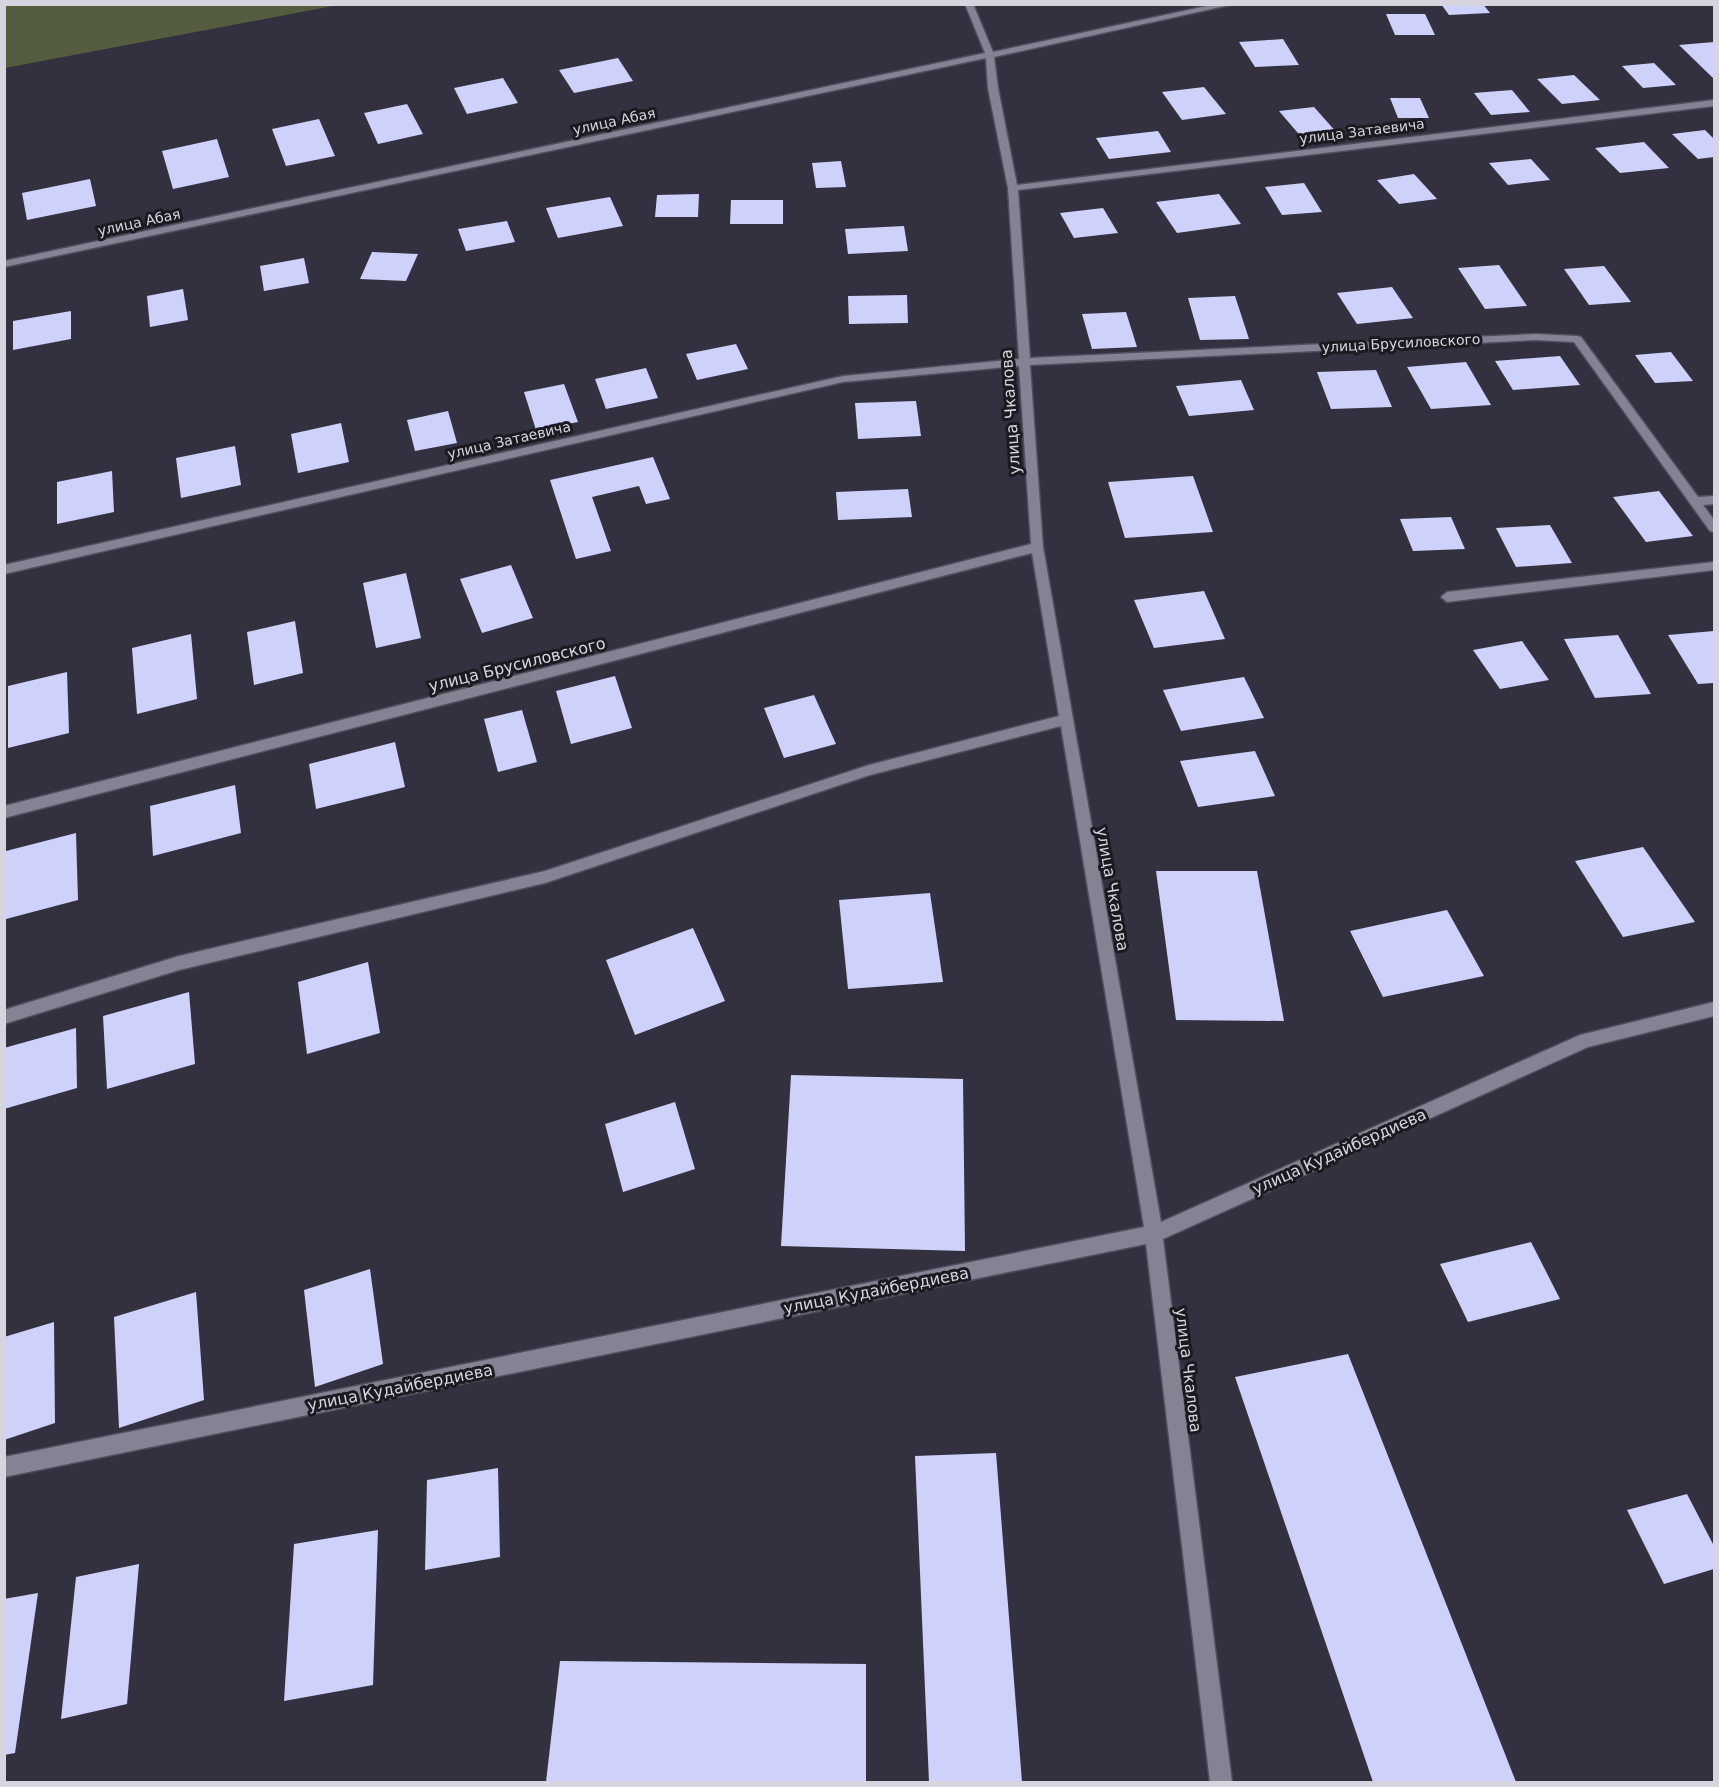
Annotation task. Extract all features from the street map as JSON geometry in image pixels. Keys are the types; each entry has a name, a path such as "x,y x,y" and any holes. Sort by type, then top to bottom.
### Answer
{"street":[{"name":"улица Чкалова","path":"969,4 990,56 993,88 1013,188 1037,547 1154,1234 1221,1782"},
{"name":"улица Абая","path":"4,264 1230,4"},
{"name":"улица Затаевича","path":"1013,188 1714,103"},
{"name":"улица Брусиловского","path":"1024,362 1536,337 1577,339 1714,528"},
{"name":"улица Затаевича","path":"4,570 843,379 1024,362"},
{"path":"1696,501 1714,500"},
{"name":"улица Брусиловского","path":"4,812 1037,547"},
{"path":"1447,597 1714,566"},
{"path":"4,1017 179,963 545,877 869,770 1066,719"},
{"name":"улица Кудайбердиева","path":"4,1467 1154,1234 1586,1040 1714,1010"}],"green space":[{"path":"5,4 338,4 338,5 5,68"}],"building":[{"path":"1441,4 1483,4 1490,13 1449,15"},
{"path":"1386,14 1425,14 1435,35 1395,35"},
{"path":"1283,39 1299,65 1255,67 1239,42"},
{"path":"1714,42 1714,79 1679,45"},
{"path":"618,58 633,81 574,93 559,70"},
{"path":"1654,63 1676,85 1643,88 1622,66"},
{"path":"1574,75 1600,100 1562,104 1537,79"},
{"path":"503,78 518,103 467,114 454,88"},
{"path":"1204,87 1226,114 1182,120 1162,92"},
{"path":"1512,90 1530,112 1491,115 1474,93"},
{"path":"1390,98 1420,98 1429,118 1398,118"},
{"path":"407,104 423,134 378,144 364,113"},
{"path":"1314,107 1338,134 1303,139 1279,111"},
{"path":"319,119 335,156 286,166 272,129"},
{"path":"1705,130 1714,139 1714,157 1698,159 1672,134"},
{"path":"1158,131 1171,152 1109,159 1096,138"},
{"path":"217,139 229,177 173,189 162,151"},
{"path":"1644,142 1669,168 1620,173 1595,148"},
{"path":"1531,159 1550,180 1508,185 1489,163"},
{"path":"841,161 846,187 816,188 812,163"},
{"path":"1414,174 1437,199 1399,204 1377,180"},
{"path":"90,179 96,206 27,220 22,193"},
{"path":"1304,183 1322,212 1282,215 1265,187"},
{"path":"699,194 698,217 655,217 657,195"},
{"path":"1219,194 1241,224 1177,233 1156,202"},
{"path":"610,197 623,226 558,238 546,208"},
{"path":"731,200 783,200 783,224 730,224"},
{"path":"1103,208 1118,233 1074,238 1060,213"},
{"path":"507,221 515,242 466,251 458,229"},
{"path":"904,226 908,251 848,254 845,229"},
{"path":"372,252 418,254 406,281 360,279"},
{"path":"304,258 309,283 264,291 260,266"},
{"path":"1499,265 1527,306 1485,309 1458,268"},
{"path":"1604,266 1631,302 1589,305 1564,269"},
{"path":"1392,287 1413,318 1357,324 1337,293"},
{"path":"183,289 188,320 150,327 147,296"},
{"path":"907,295 908,323 849,324 848,296"},
{"path":"1235,296 1249,339 1200,340 1188,298"},
{"path":"71,311 71,339 13,350 13,321"},
{"path":"1126,312 1137,347 1092,349 1082,314"},
{"path":"736,344 748,369 697,380 686,354"},
{"path":"1671,352 1693,381 1655,383 1635,355"},
{"path":"1560,356 1580,385 1513,390 1495,361"},
{"path":"1466,362 1491,405 1431,409 1407,367"},
{"path":"646,368 658,398 606,409 595,379"},
{"path":"1376,370 1392,407 1331,409 1317,372"},
{"path":"1241,380 1254,410 1189,416 1176,386"},
{"path":"564,384 578,422 536,430 524,392"},
{"path":"916,401 921,436 858,439 855,403"},
{"path":"448,411 457,443 415,451 407,420"},
{"path":"341,423 349,462 298,473 291,434"},
{"path":"235,446 241,485 181,498 176,458"},
{"path":"653,457 670,499 646,504 639,486 592,497 611,551 576,559 550,480"},
{"path":"112,471 114,512 57,524 57,482"},
{"path":"1193,476 1213,532 1125,538 1108,482"},
{"path":"908,489 912,517 838,520 836,492"},
{"path":"1659,491 1693,536 1646,542 1613,497"},
{"path":"1451,517 1465,549 1413,551 1400,519"},
{"path":"1550,525 1572,563 1516,567 1496,528"},
{"path":"511,565 533,618 482,633 460,579"},
{"path":"406,573 421,638 376,648 363,583"},
{"path":"1204,591 1225,639 1154,648 1134,600"},
{"path":"295,621 303,673 254,685 247,632"},
{"path":"1714,631 1714,683 1698,684 1668,635"},
{"path":"191,634 197,699 137,714 132,648"},
{"path":"1618,635 1651,694 1595,698 1564,639"},
{"path":"1522,641 1549,680 1500,689 1473,650"},
{"path":"67,672 69,733 8,748 8,686"},
{"path":"615,676 632,728 571,744 556,691"},
{"path":"1244,677 1264,718 1181,731 1163,690"},
{"path":"814,695 836,744 784,758 764,708"},
{"path":"522,710 537,762 498,772 484,719"},
{"path":"395,742 405,787 316,809 309,764"},
{"path":"1255,751 1275,796 1198,807 1180,761"},
{"path":"235,785 241,833 153,856 150,806"},
{"path":"76,833 78,900 6,919 6,851"},
{"path":"1643,847 1695,922 1623,937 1575,861"},
{"path":"1156,871 1257,871 1284,1021 1176,1020"},
{"path":"930,893 943,982 848,989 839,900"},
{"path":"1447,910 1484,976 1383,997 1350,931"},
{"path":"693,928 725,1001 635,1035 606,960"},
{"path":"368,962 380,1033 307,1054 298,982"},
{"path":"189,992 195,1064 107,1089 103,1016"},
{"path":"76,1028 77,1088 4,1109 4,1048"},
{"path":"791,1075 963,1079 965,1251 781,1246"},
{"path":"675,1102 695,1169 623,1192 605,1124"},
{"path":"1531,1242 1560,1299 1468,1322 1440,1264"},
{"path":"370,1269 383,1364 315,1387 304,1290"},
{"path":"196,1292 204,1400 119,1428 114,1317"},
{"path":"54,1322 55,1423 4,1440 4,1337"},
{"path":"1348,1354 1516,1782 1373,1782 1235,1377"},
{"path":"996,1453 1022,1782 929,1782 915,1456"},
{"path":"498,1468 500,1557 425,1570 427,1480"},
{"path":"1687,1494 1714,1546 1714,1569 1664,1584 1627,1510"},
{"path":"378,1530 373,1685 284,1701 294,1544"},
{"path":"139,1564 127,1704 61,1719 76,1577"},
{"path":"38,1593 15,1753 4,1755 4,1599"},
{"path":"560,1661 866,1664 866,1782 546,1782"}]}
